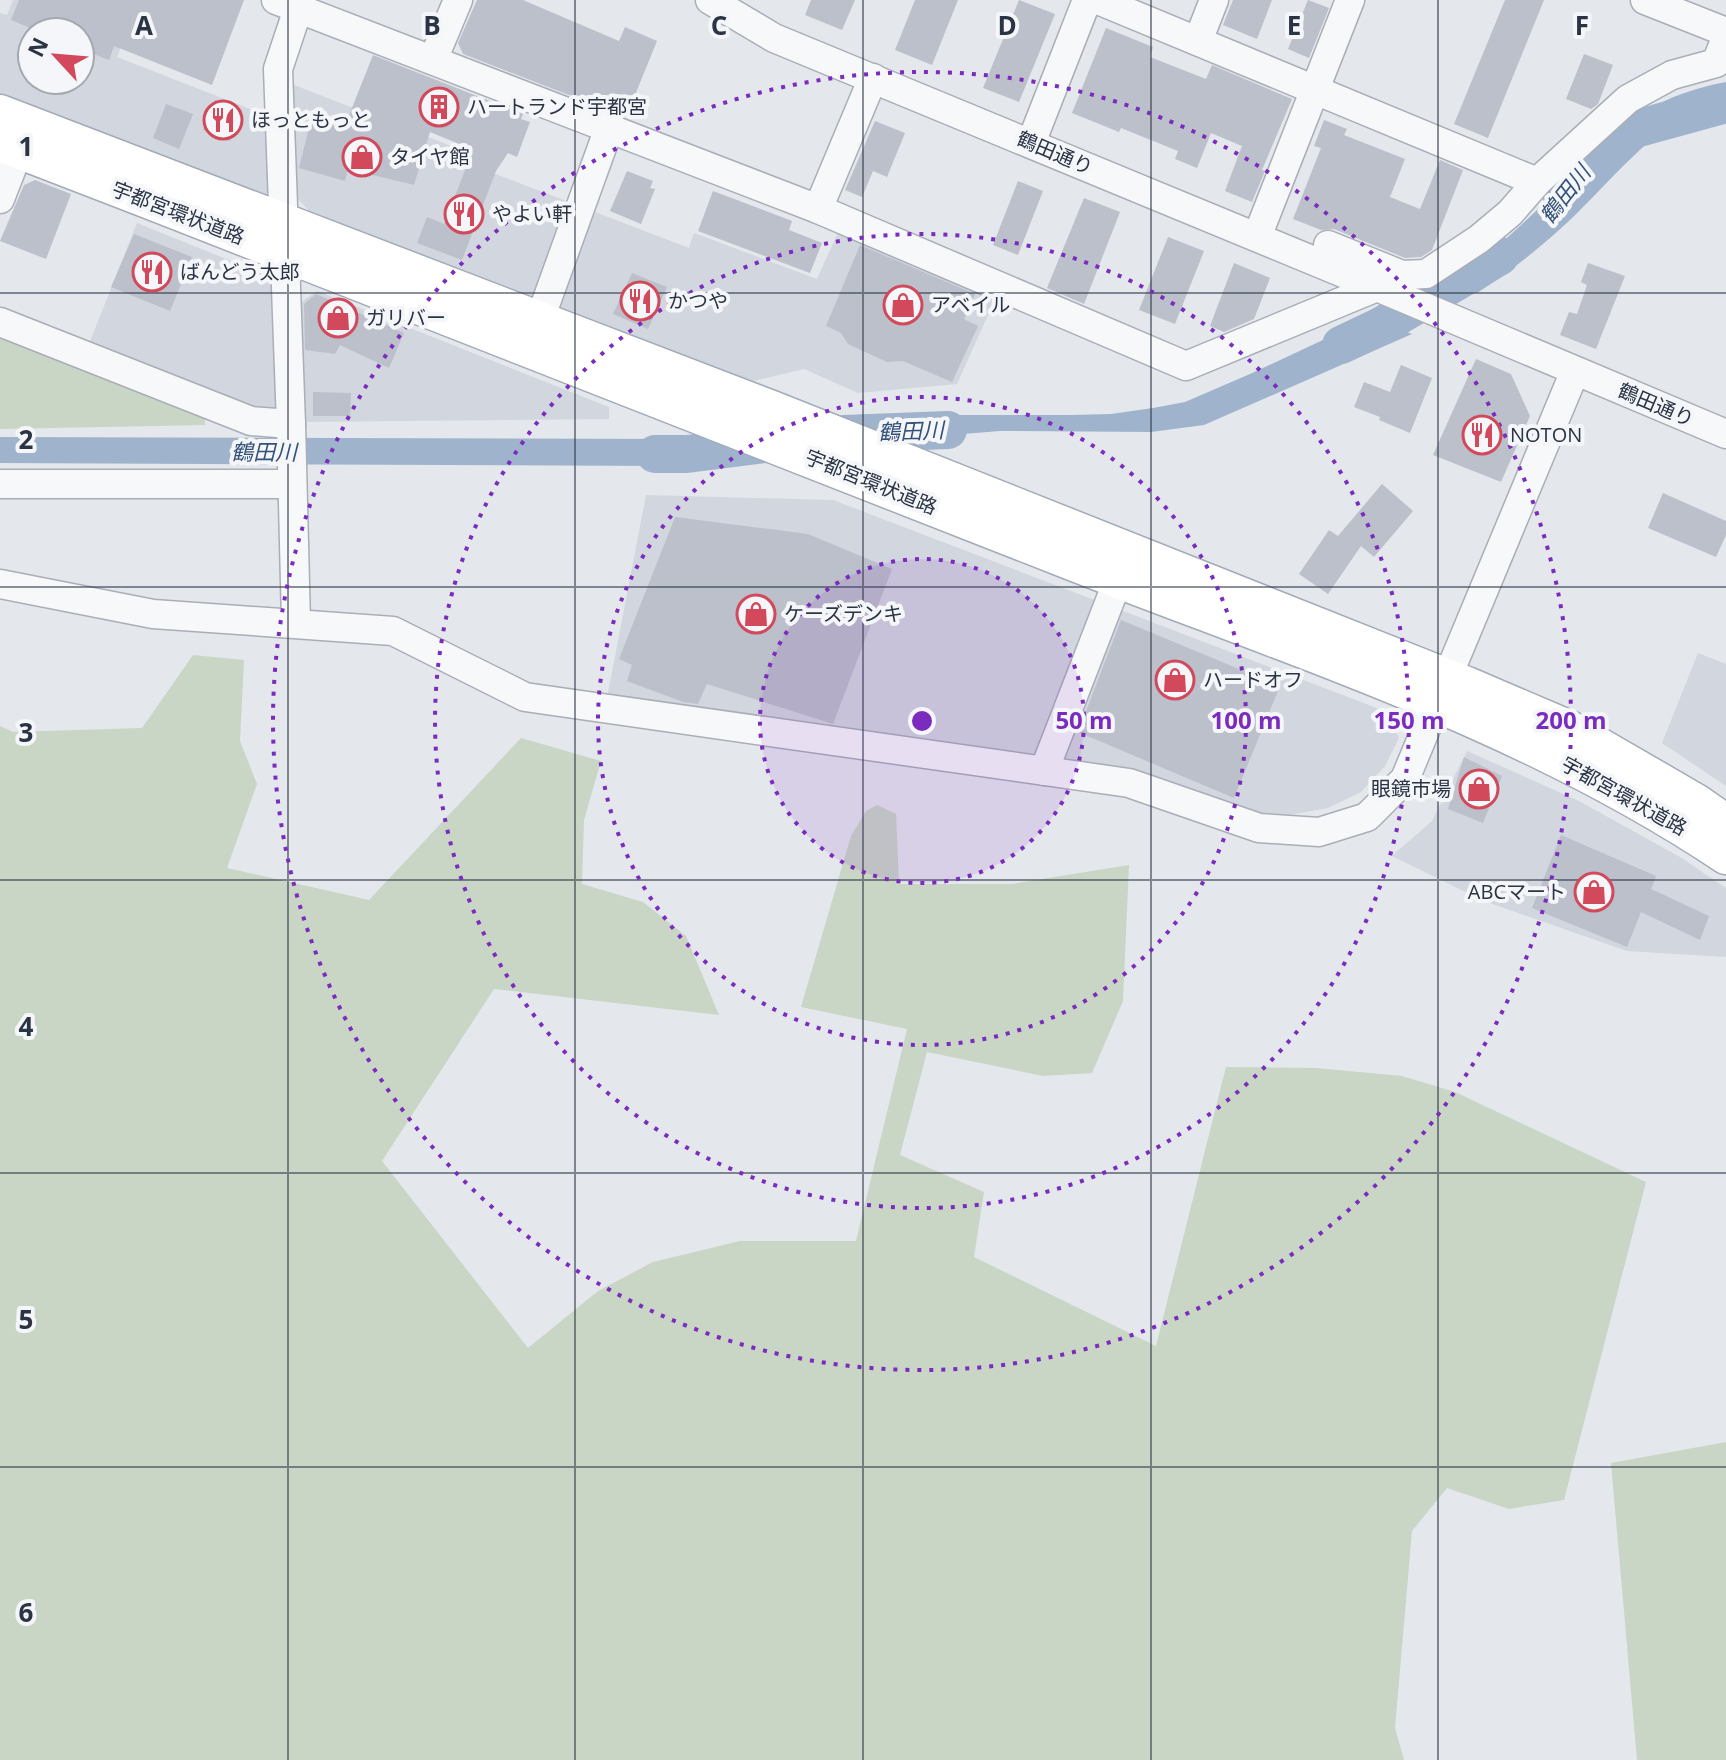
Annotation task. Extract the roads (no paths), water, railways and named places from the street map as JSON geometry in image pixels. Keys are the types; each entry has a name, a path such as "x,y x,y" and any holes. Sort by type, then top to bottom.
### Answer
{"main road":[{"name":"宇都宮環状道路","path":"0,113 284,239 707,417 1118,580 1444,690 1570,729 1696,802 1726,823"},
{"name":"宇都宮環状道路","path":"9,147 284,239 540,319 895,457 1444,690 1507,733 1663,816 1726,856"}],"street":[{"path":"433,60 458,0"},
{"name":"鶴田通り","path":"710,0 774,38 1031,143 1261,228 1377,287 1726,434"},
{"path":"1031,143 1087,0"},
{"path":"1098,0 1537,182"},
{"path":"1198,41 1214,0"},
{"path":"1350,0 1261,228 1402,275 1426,274 1479,239 1628,99 1672,75 1716,63 1726,38"},
{"path":"1645,0 1726,32"},
{"path":"296,623 278,69 292,3 818,209 1186,366 1377,287"},
{"path":"818,209 873,78"},
{"path":"540,319 609,128"},
{"path":"0,199 9,147"},
{"path":"0,322 251,421 291,424"},
{"path":"0,584 153,614 393,631 525,697 1129,783 1259,828 1319,832 1367,817 1405,779 1575,371"},
{"path":"0,484 292,484"},
{"path":"1044,771 1118,580"}],"water":[{"path":"1726,82 1726,102 1702,107 1667,127 1632,157 1559,230 1501,277 1477,293 1451,281 1502,242 1597,153 1646,112 1684,93"},
{"path":"1372,317 1412,334 1204,425 1151,432 1000,431 914,438 857,415 1111,414 1185,402"},
{"path":"0,437 679,439 722,458 663,466 0,463"}],"waterway":[{"name":"鶴田川","path":"1562,198 1601,148 1628,131 1726,104"},
{"name":"鶴田川","path":"1341,345 1381,326 1500,256"},
{"name":"鶴田川","path":"655,454 687,454 844,434 948,430"}],"place":[{"name":"ハートランド宇都宮","path":"439,107"},
{"name":"ほっともっと","path":"223,120"},
{"name":"タイヤ館","path":"362,157"},
{"name":"やよい軒","path":"464,214"},
{"name":"ばんどう太郎","path":"152,272"},
{"name":"かつや","path":"640,301"},
{"name":"アベイル","path":"903,305"},
{"name":"ガリバー","path":"338,318"},
{"name":"NOTON","path":"1482,435"},
{"name":"ケーズデンキ","path":"756,614"},
{"name":"ハードオフ","path":"1175,680"},
{"name":"眼鏡市場","path":"1479,789"},
{"name":"ABCマート","path":"1594,892"}]}
